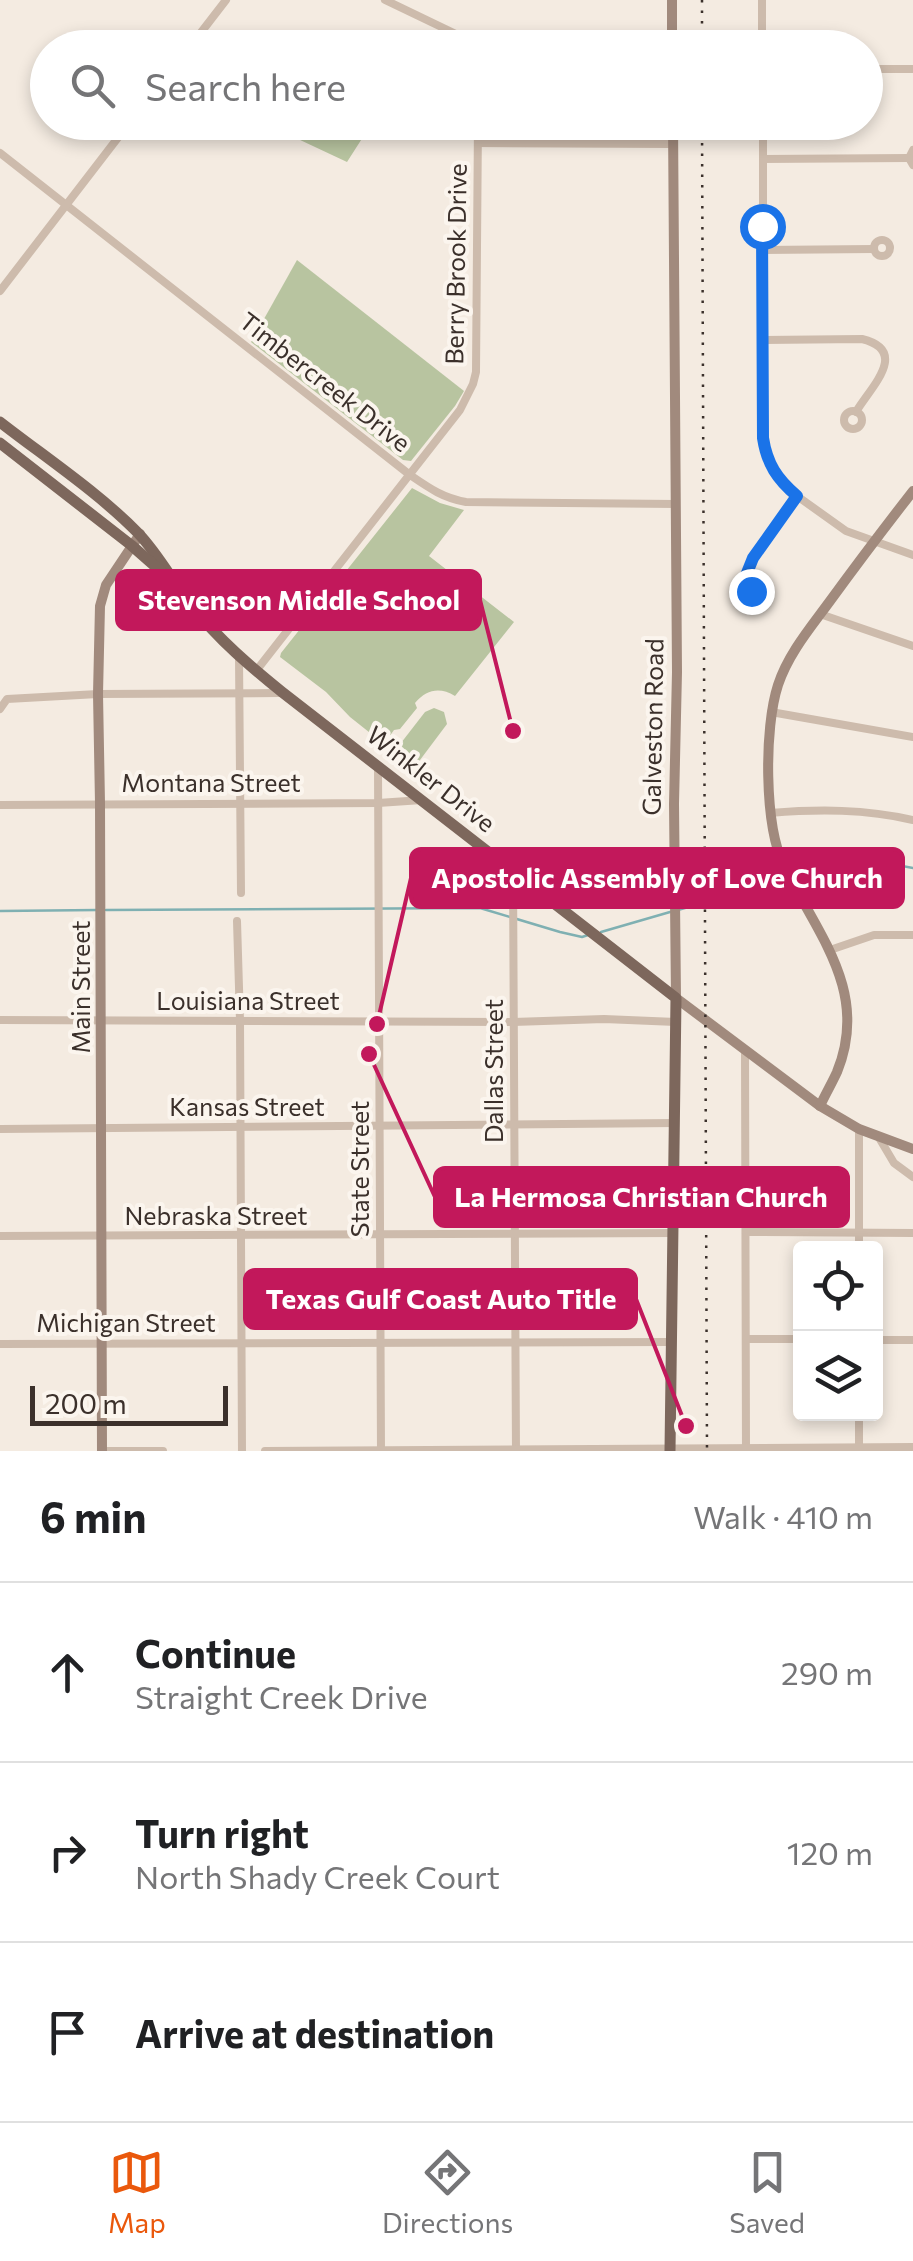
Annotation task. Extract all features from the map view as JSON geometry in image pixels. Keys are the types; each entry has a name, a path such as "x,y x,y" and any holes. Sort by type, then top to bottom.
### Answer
{"main road":[{"name":"Winkler Drive","path":"0,422 117,514 218,637 256,671 676,998"},
{"name":"Winkler Drive","path":"0,443 135,540"},
{"name":"Galveston Road","path":"670,1450 676,998"}],"street":[{"path":"202,30 226,0"},
{"path":"384,0 447,30"},
{"path":"672,0 672,30"},
{"path":"762,0 762,30"},
{"path":"883,69 913,69"},
{"path":"0,291 116,140"},
{"name":"Galveston Road","path":"672,140 676,998"},
{"path":"762,140 765,450 774,472 797,496 846,531 913,555"},
{"path":"478,143 672,144"},
{"name":"Berry Brook Drive","path":"256,671 460,410 473,384 478,143"},
{"name":"Timbercreek Drive","path":"0,153 410,475 448,499 676,504"},
{"path":"763,159 912,158"},
{"path":"762,250 874,249"},
{"path":"763,340 862,339 876,344 884,354 885,365 856,412"},
{"path":"820,1106 838,1069 848,1024 846,999 830,950 776,846 770,813 771,712 785,668 820,614 913,491"},
{"path":"745,578 753,558 797,496"},
{"name":"Main Street","path":"102,1451 100,606 135,540"},
{"path":"820,614 913,646"},
{"path":"239,656 241,894"},
{"path":"0,709 7,699 282,692"},
{"path":"771,712 913,737"},
{"name":"State Street","path":"378,766 381,1451"},
{"name":"Montana Street","path":"0,804 422,800"},
{"path":"770,813 838,810 913,820"},
{"name":"Dallas Street","path":"512,871 516,1450"},
{"path":"237,921 242,1451"},
{"path":"830,950 874,936 913,935"},
{"path":"676,998 820,1106 859,1128 913,1149"},
{"name":"Louisiana Street","path":"0,1020 676,1022"},
{"path":"745,1051 746,1449"},
{"name":"Kansas Street","path":"0,1129 674,1123"},
{"path":"859,1128 859,1241"},
{"path":"878,1136 894,1163 913,1177"},
{"path":"746,1232 913,1233"},
{"name":"Nebraska Street","path":"0,1236 673,1234"},
{"path":"746,1339 793,1340"},
{"path":"883,1340 913,1340"},
{"name":"Michigan Street","path":"0,1344 672,1342"},
{"path":"859,1421 859,1449"},
{"path":"265,1451 913,1447"},
{"path":"102,1451 163,1451"}],"green space":[{"path":"300,140 361,140 347,162"},
{"path":"297,260 464,391 411,461 403,460 251,342"},
{"path":"412,488 464,510 429,556 514,622 455,696 444,691 424,695 384,744 280,657"},
{"path":"434,708 444,712 447,724 414,768 394,752 425,712"}],"waterway":[{"path":"793,877 860,858 913,868"},
{"path":"678,910 785,879"},
{"path":"106,910 480,908 560,932 588,935"},
{"path":"0,911 98,910"},
{"path":"601,932 670,912"}],"railway":[{"path":"702,0 702,30"},
{"path":"702,140 707,1451"}],"place":[{"name":"Stevenson Middle School","path":"513,731"},
{"name":"Apostolic Assembly of Love Church","path":"377,1024"},
{"name":"La Hermosa Christian Church","path":"369,1054"},
{"name":"Texas Gulf Coast Auto Title","path":"686,1426"}],"route":[{"path":"751,591 751,583 745,578 748,568 797,496 774,472 763,438 762,226"}]}
